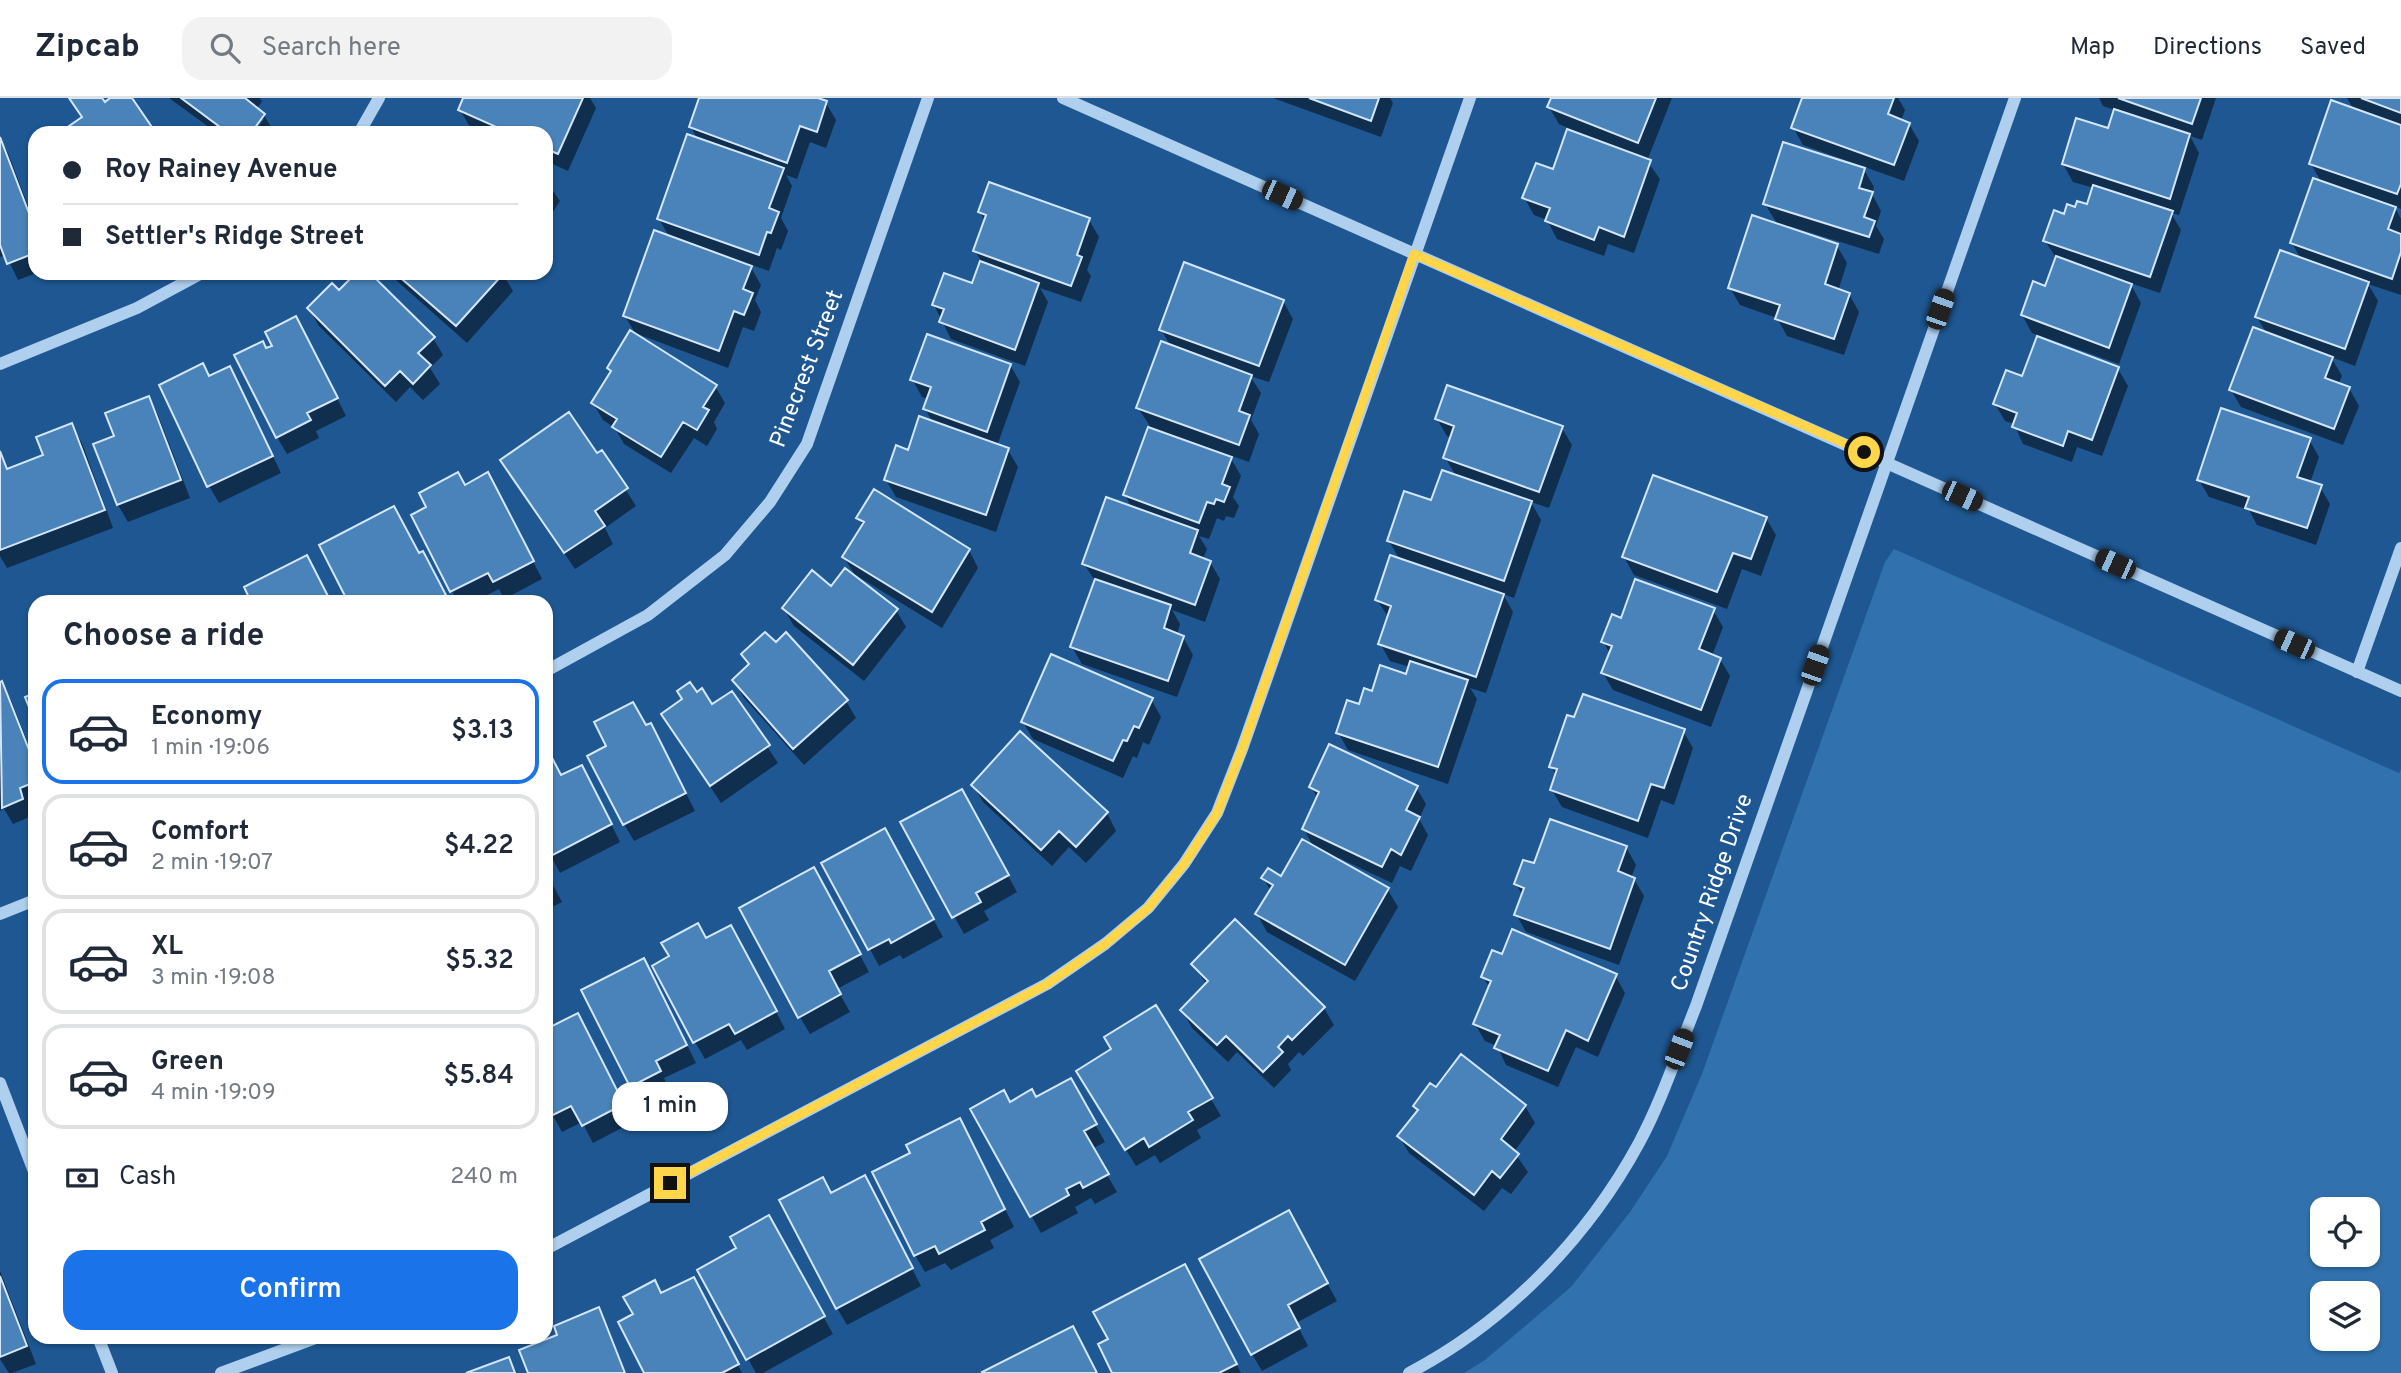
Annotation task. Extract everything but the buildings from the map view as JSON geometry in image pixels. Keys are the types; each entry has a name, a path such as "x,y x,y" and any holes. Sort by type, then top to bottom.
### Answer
{"street":[{"path":"363,126 379,98"},
{"name":"Pinecrest Street","path":"553,667 648,615 725,555 770,502 807,444 928,98"},
{"path":"1063,98 2401,691"},
{"path":"553,1245 1047,984 1105,944 1148,908 1184,864 1217,813 1242,749 1470,98"},
{"name":"Country Ridge Drive","path":"1409,1373 1484,1325 1547,1269 1605,1201 1640,1142 1696,1006 1885,461 2015,98"},
{"path":"0,364 137,309 189,280"},
{"path":"2357,672 2401,548"},
{"path":"0,914 28,903"},
{"path":"0,1083 28,1156"},
{"path":"101,1344 111,1373"},
{"path":"222,1373 299,1344"}],"shaded area":[{"path":"1894,549 2399,773 2401,769 2401,1373 1464,1373 1485,1360 1571,1287 1630,1212 1667,1156 1702,1074 1885,562"}],"route":[{"path":"670,1183 1047,984 1105,944 1148,908 1184,864 1217,813 1242,749 1414,254 1864,452"}]}
